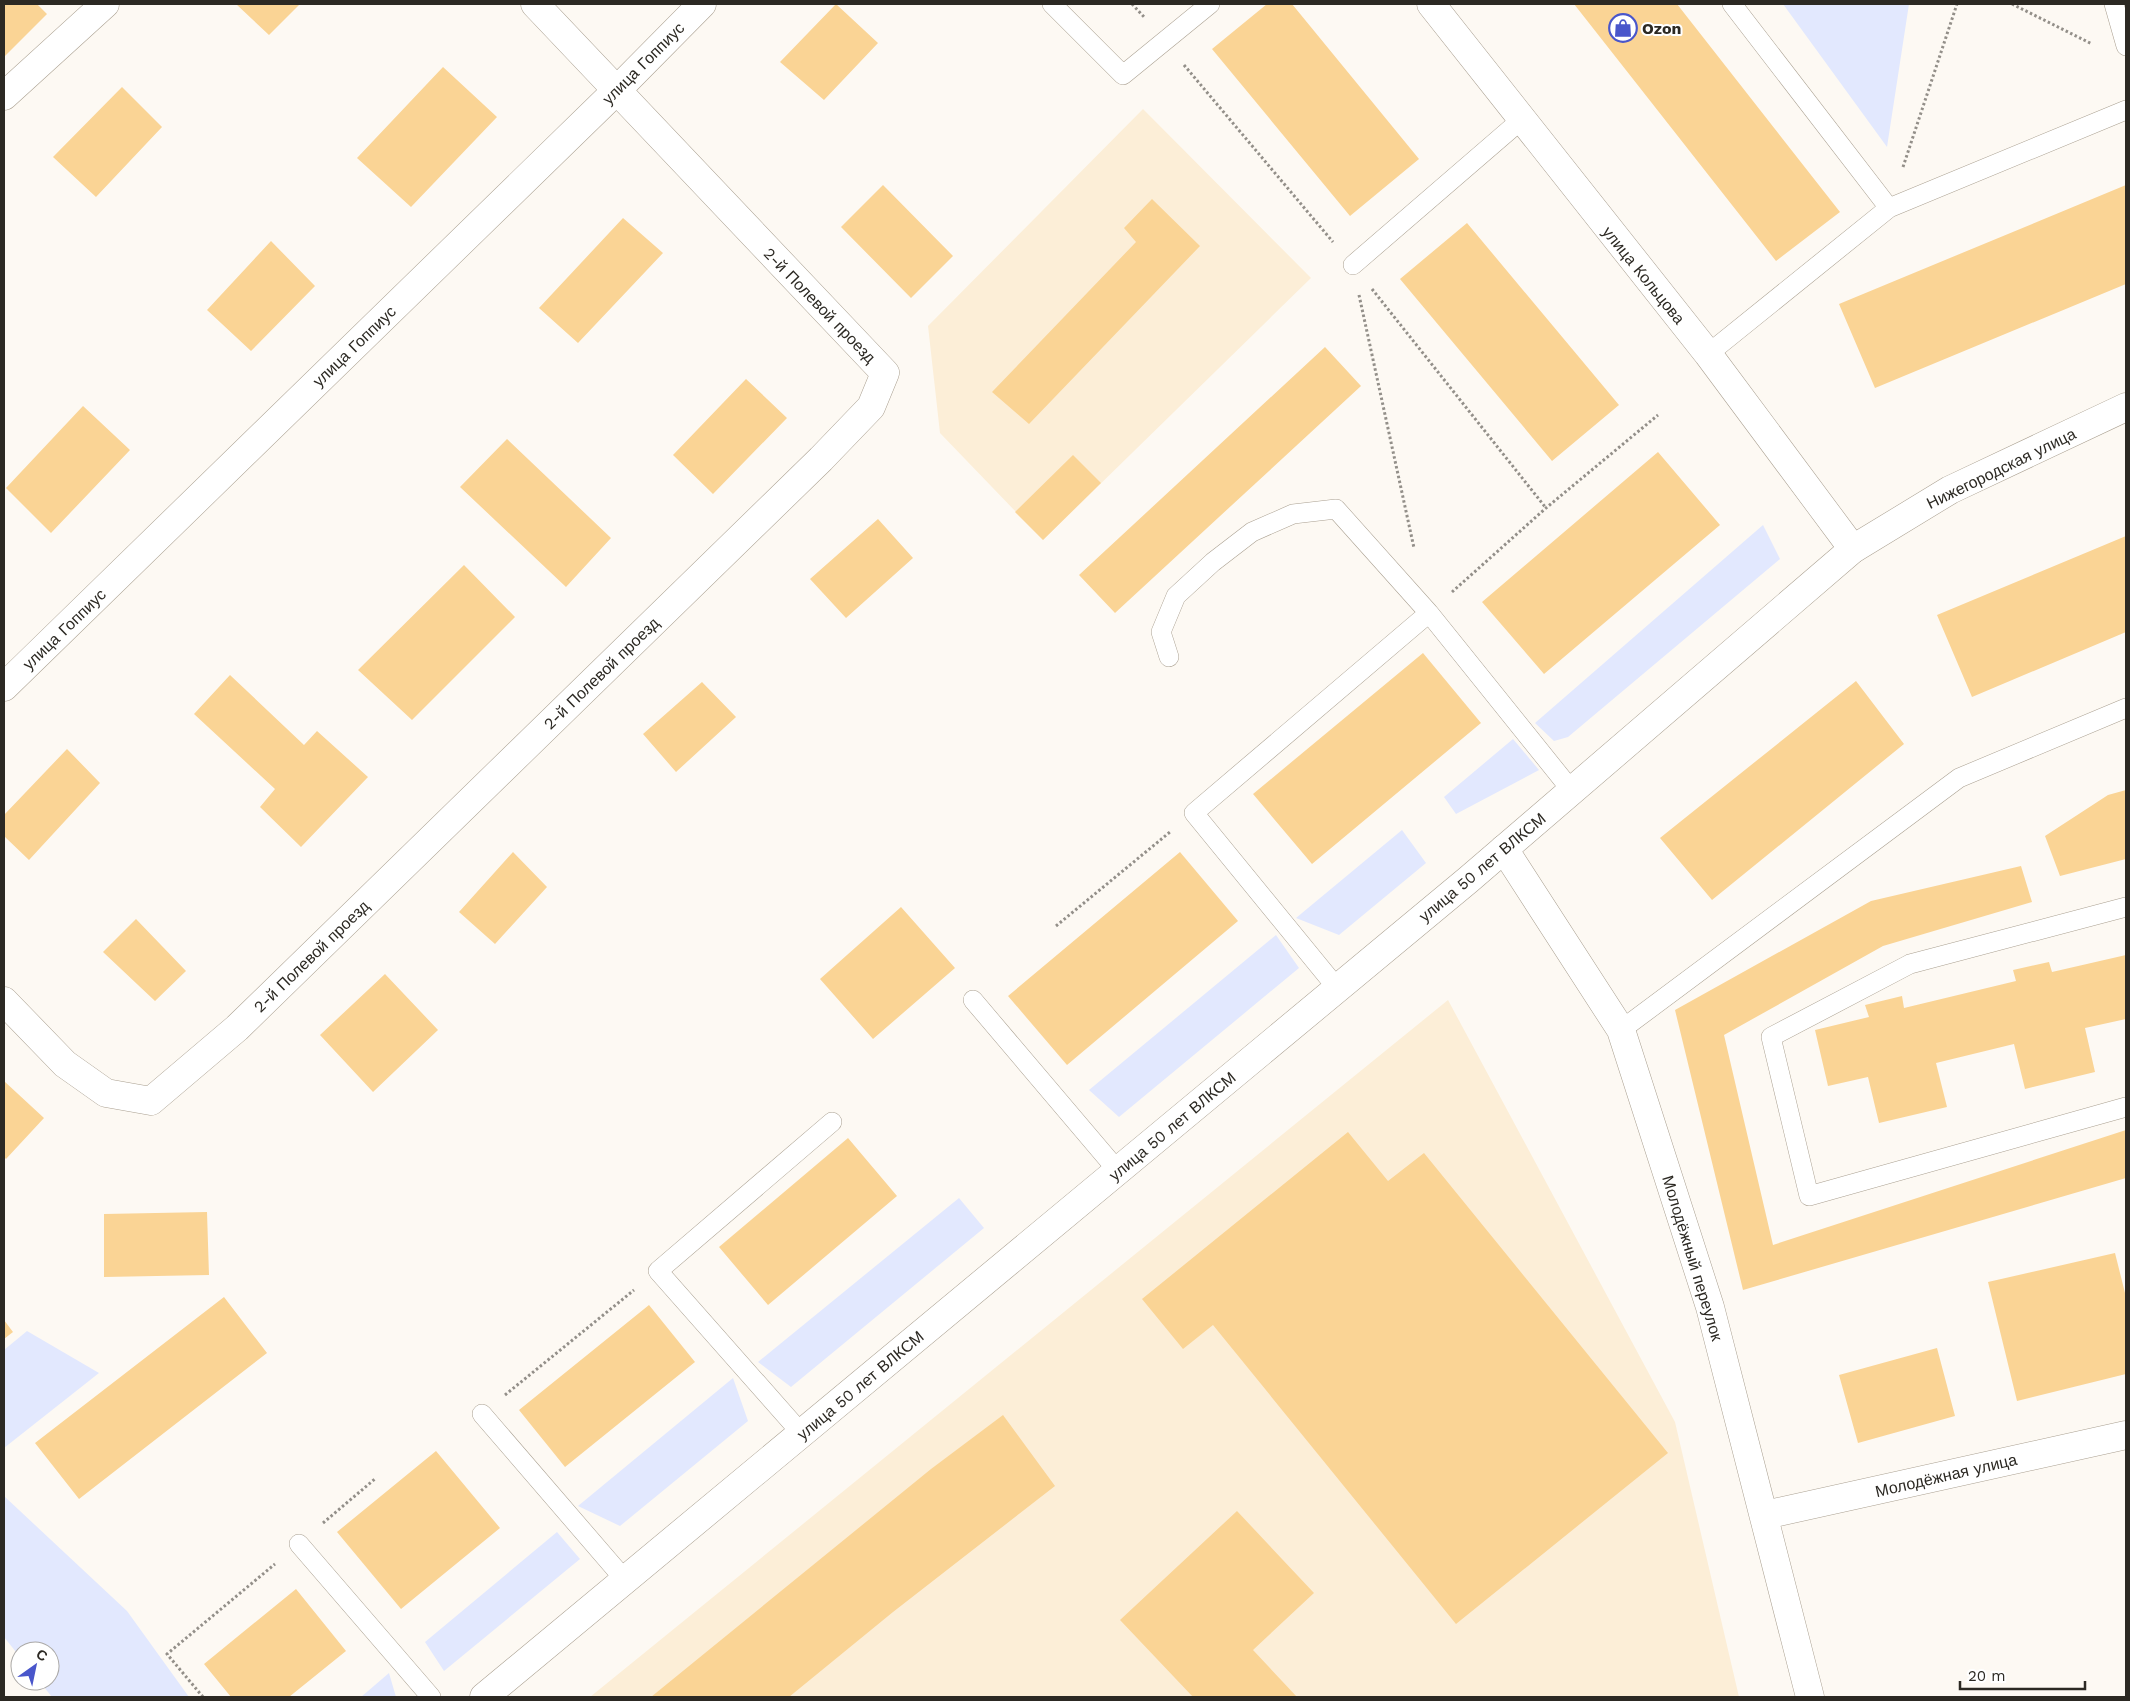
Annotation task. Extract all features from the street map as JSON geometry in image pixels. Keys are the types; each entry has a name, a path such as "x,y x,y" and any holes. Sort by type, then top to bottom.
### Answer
{"street":[{"path":"4,96 105,4"},
{"path":"535,4 617,90"},
{"name":"улица Гоппиус","path":"4,687 617,90 702,4"},
{"name":"улица Кольцова","path":"1431,4 1708,354 1853,549"},
{"name":"2-й Полевой проезд","path":"4,1002 65,1064 106,1093 151,1102 237,1028 821,459 872,407 885,373 617,90"},
{"name":"Нижегородская улица","path":"1853,549 1950,490 2126,407"},
{"name":"улица 50 лет ВЛКСМ","path":"484,1697 1504,849 1853,549"},
{"name":"Молодёжный переулок","path":"1504,849 1621,1030 1710,1307 1810,1697"},
{"name":"Молодёжная улица","path":"1765,1516 2126,1435"}],"lane":[{"path":"1052,4 1123,75 1210,4"},
{"path":"1732,4 1889,208"},
{"path":"2114,4 2126,46"},
{"path":"1708,354 1889,208 2126,110"},
{"path":"1353,265 1521,120"},
{"path":"1169,657 1161,632 1176,596 1213,562 1252,532 1293,514 1336,509 1429,613 1572,791"},
{"path":"1337,988 1194,812 1429,613"},
{"path":"1621,1030 1959,778 2126,708"},
{"path":"2126,907 1910,964 1771,1037 1809,1196 2126,1107"},
{"path":"972,1000 1118,1171"},
{"path":"802,1434 658,1271 832,1122"},
{"path":"482,1414 625,1580"},
{"path":"299,1544 431,1697"}],"path":[{"path":"1889,208 1957,4"},
{"path":"2012,4 2100,48"},
{"path":"1353,265 1416,555"},
{"path":"1429,613 1546,508 1658,414"},
{"path":"1056,926 1194,812"},
{"path":"482,1414 658,1271"},
{"path":"203,1697 167,1654 376,1478"}],"shaded area":[{"path":"1783,4 1909,4 1887,147"},
{"path":"1143,109 1311,278 1043,540 940,433 928,326"},
{"path":"1763,525 1780,559 1568,737 1554,741 1535,723"},
{"path":"1513,739 1539,770 1456,814 1444,797"},
{"path":"1402,830 1426,863 1339,935 1296,918"},
{"path":"1276,935 1299,968 1119,1117 1089,1090"},
{"path":"1448,1000 1675,1422 1739,1697 590,1697"},
{"path":"959,1198 984,1228 791,1387 758,1362"},
{"path":"27,1331 99,1373 4,1448 4,1350"},
{"path":"733,1378 748,1421 620,1526 578,1506"},
{"path":"4,1496 127,1611 189,1697 52,1697 47,1691 60,1691 60,1641 10,1641 10,1644 4,1637"},
{"path":"557,1532 580,1559 444,1671 425,1642"},
{"path":"389,1673 396,1697 361,1697"}],"building":[{"path":"4,4 37,4 47,14 4,57"},
{"path":"236,4 300,4 269,35"},
{"path":"836,4 878,43 824,100 780,62"},
{"path":"1267,4 1292,4 1419,159 1350,216 1212,49"},
{"path":"1574,4 1677,4 1840,212 1776,261"},
{"path":"443,67 497,117 411,207 357,158"},
{"path":"122,87 162,127 96,197 53,157"},
{"path":"883,185 953,256 911,298 841,227"},
{"path":"2126,185 2126,284 1875,388 1839,304"},
{"path":"1152,199 1200,246 1029,424 992,392 1136,242 1124,228"},
{"path":"623,218 663,253 578,343 539,308"},
{"path":"1467,223 1619,405 1552,461 1400,279"},
{"path":"271,241 315,286 251,351 207,310"},
{"path":"1325,347 1361,386 1115,613 1079,575"},
{"path":"746,379 787,418 713,494 673,455"},
{"path":"83,406 130,450 51,533 6,488"},
{"path":"507,439 611,538 566,587 460,487"},
{"path":"1658,452 1720,525 1544,674 1482,602"},
{"path":"1073,455 1101,483 1043,540 1015,512"},
{"path":"878,519 913,558 846,618 810,579"},
{"path":"2126,536 2126,632 1972,697 1937,615"},
{"path":"464,565 515,617 412,720 358,670"},
{"path":"1423,653 1481,723 1312,864 1253,794"},
{"path":"230,675 304,745 317,731 368,777 301,847 260,807 275,789 194,714"},
{"path":"1856,681 1904,744 1712,900 1660,838"},
{"path":"702,682 736,717 676,772 643,734"},
{"path":"67,749 100,783 29,860 4,836 4,815"},
{"path":"2126,790 2126,859 2060,876 2045,836 2108,795"},
{"path":"513,852 547,887 495,944 459,912"},
{"path":"1180,852 1238,921 1067,1065 1008,996"},
{"path":"2021,866 2032,902 1883,946 1724,1035 1773,1245 2126,1130 2126,1178 1743,1290 1675,1010 1871,901"},
{"path":"901,907 955,968 873,1039 820,979"},
{"path":"136,919 186,971 155,1001 103,952"},
{"path":"2126,955 2126,1019 2085,1028 2095,1072 2025,1089 2014,1044 1936,1063 1947,1107 1879,1123 1868,1077 1828,1086 1815,1030 1869,1017 1865,1005 1902,996 1904,1008 2016,981 2013,970 2049,962 2052,972"},
{"path":"385,974 438,1030 373,1092 320,1035"},
{"path":"4,1081 44,1118 6,1159 4,1157"},
{"path":"1348,1132 1388,1181 1424,1153 1668,1453 1456,1624 1213,1325 1183,1349 1142,1299"},
{"path":"848,1138 897,1196 768,1305 719,1247"},
{"path":"207,1212 209,1275 104,1277 104,1214"},
{"path":"2115,1253 2126,1297 2126,1374 2017,1401 1988,1282"},
{"path":"224,1297 267,1353 79,1499 35,1443"},
{"path":"649,1305 695,1362 565,1467 519,1410"},
{"path":"4,1320 13,1332 4,1339"},
{"path":"1937,1348 1955,1416 1858,1443 1839,1375"},
{"path":"1003,1415 1055,1486 893,1612 789,1697 651,1697 931,1469"},
{"path":"436,1451 500,1528 401,1609 337,1532"},
{"path":"1237,1511 1314,1593 1253,1650 1297,1697 1193,1697 1120,1620"},
{"path":"296,1589 346,1651 289,1697 231,1697 204,1664"}],"place":[{"name":"Ozon","path":"1623,28"}]}
